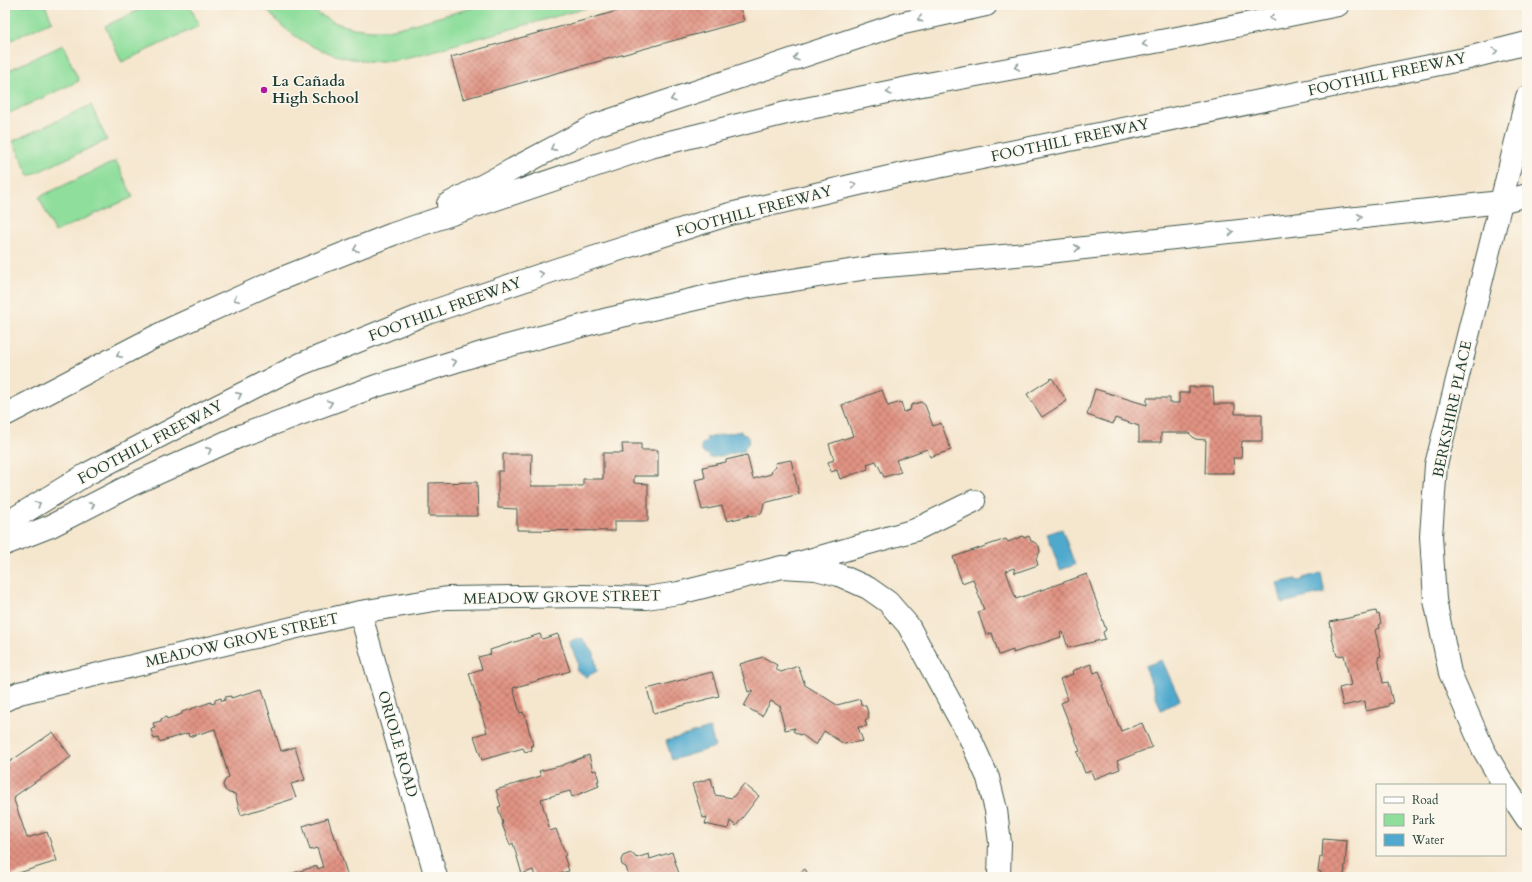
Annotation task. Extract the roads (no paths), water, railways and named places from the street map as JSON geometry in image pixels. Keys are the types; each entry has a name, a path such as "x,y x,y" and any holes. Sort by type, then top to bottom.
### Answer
{"main road":[{"path":"393,234 596,125 899,24 986,5"},
{"path":"5,415 170,329 280,279 393,234 650,147 786,113 922,85 1193,35 1338,5"},
{"name":"FOOTHILL FREEWAY","path":"5,524 87,474 301,364 425,314 566,266 730,214 889,177 1464,59 1527,43"},
{"name":"BERKSHIRE PLACE","path":"1504,784 1483,749 1450,673 1435,600 1431,536 1436,465 1527,98"},
{"path":"5,544 51,526 131,485 240,436 376,386 485,352 604,320 743,288 874,267 1054,251 1501,202 1527,196"},
{"path":"782,567 915,530 974,501"},
{"name":"MEADOW GROVE STREET","path":"5,700 19,693 360,612 447,598 584,596 646,598 679,593 782,567 816,569 839,575 868,588 888,602 908,625 970,738 988,778 996,810 1000,843 999,877"},
{"name":"ORIOLE ROAD","path":"360,612 436,877"},
{"name":"BERKSHIRE PLACE","path":"1506,788 1512,799 1527,818"}],"water":[{"path":"741,431 742,434 746,435 749,439 748,444 744,448 745,451 710,458 709,455 703,453 701,449 702,444 707,441 706,438"},
{"path":"1062,529 1075,565 1060,570 1047,534"},
{"path":"1321,573 1325,593 1282,603 1277,583 1296,579 1297,581 1303,580 1303,578"},
{"path":"582,638 594,653 597,671 586,677 576,670 578,663 569,642"},
{"path":"1162,660 1180,700 1161,710 1145,666"},
{"path":"710,728 715,747 672,760 666,741"}],"place":[{"name":"La Cañada High School","path":"264,90"}]}
